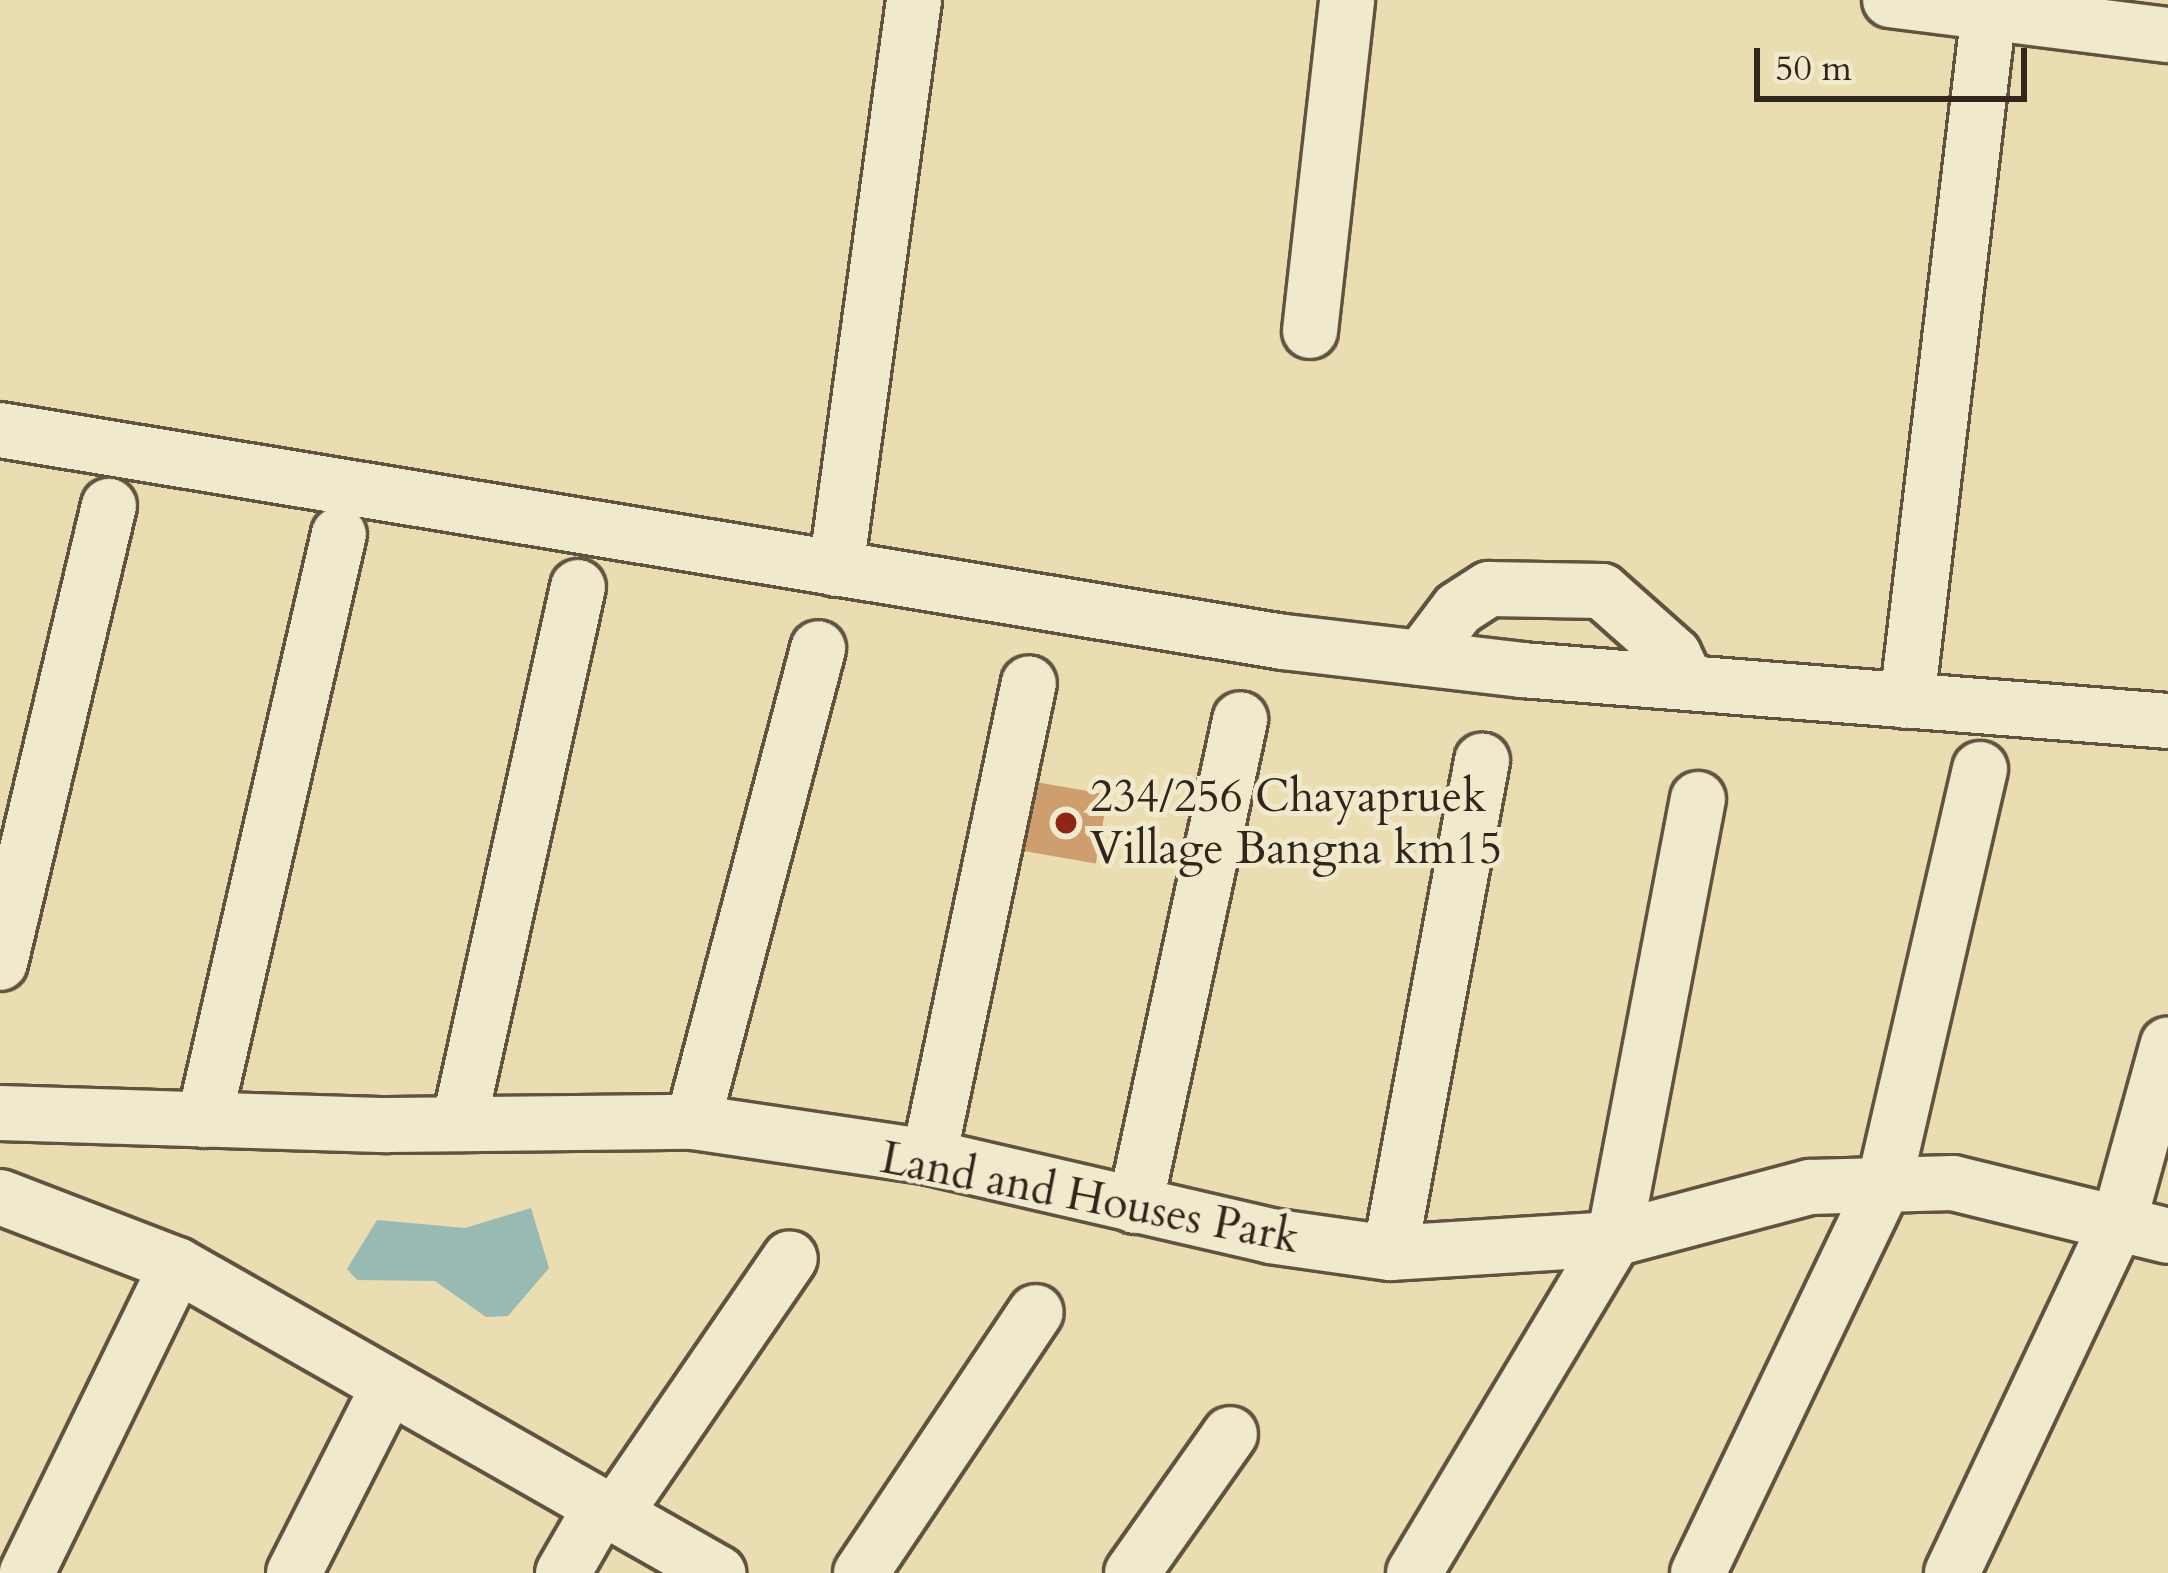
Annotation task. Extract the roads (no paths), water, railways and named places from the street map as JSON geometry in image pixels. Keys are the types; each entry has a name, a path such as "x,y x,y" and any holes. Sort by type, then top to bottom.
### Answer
{"street":[{"path":"836,568 914,0"},
{"path":"1310,331 1347,0"},
{"path":"1890,0 2168,35"},
{"path":"1907,701 1989,11"},
{"path":"0,430 836,568 1421,658 2168,721"},
{"path":"0,963 109,506"},
{"path":"204,1120 339,534"},
{"path":"459,1124 578,587"},
{"path":"1421,658 1458,609 1490,589 1602,591 1674,656 1687,683"},
{"path":"693,1122 818,648"},
{"path":"929,1157 1029,683"},
{"path":"1135,1206 1240,719"},
{"path":"1390,1253 1482,761"},
{"path":"1698,1573 1883,1185 1980,769"},
{"path":"1414,1573 1614,1239 1698,799"},
{"path":"1952,1573 2144,1227 2168,1044"},
{"name":"Land and Houses Park","path":"0,1113 459,1124 693,1122 929,1157 1135,1206 1390,1253 1614,1239 1810,1187 1953,1183 2144,1227"},
{"path":"0,1197 177,1265 718,1573"},
{"path":"563,1573 790,1258"},
{"path":"27,1573 177,1265"},
{"path":"861,1573 1036,1312"},
{"path":"294,1573 388,1388"},
{"path":"1132,1573 1230,1434"}],"water":[{"path":"531,1208 549,1268 508,1316 486,1317 435,1281 357,1280 347,1269 377,1220 465,1228"}],"place":[{"name":"234/256 Chayapruek Village Bangna km15","path":"1066,823"}]}
